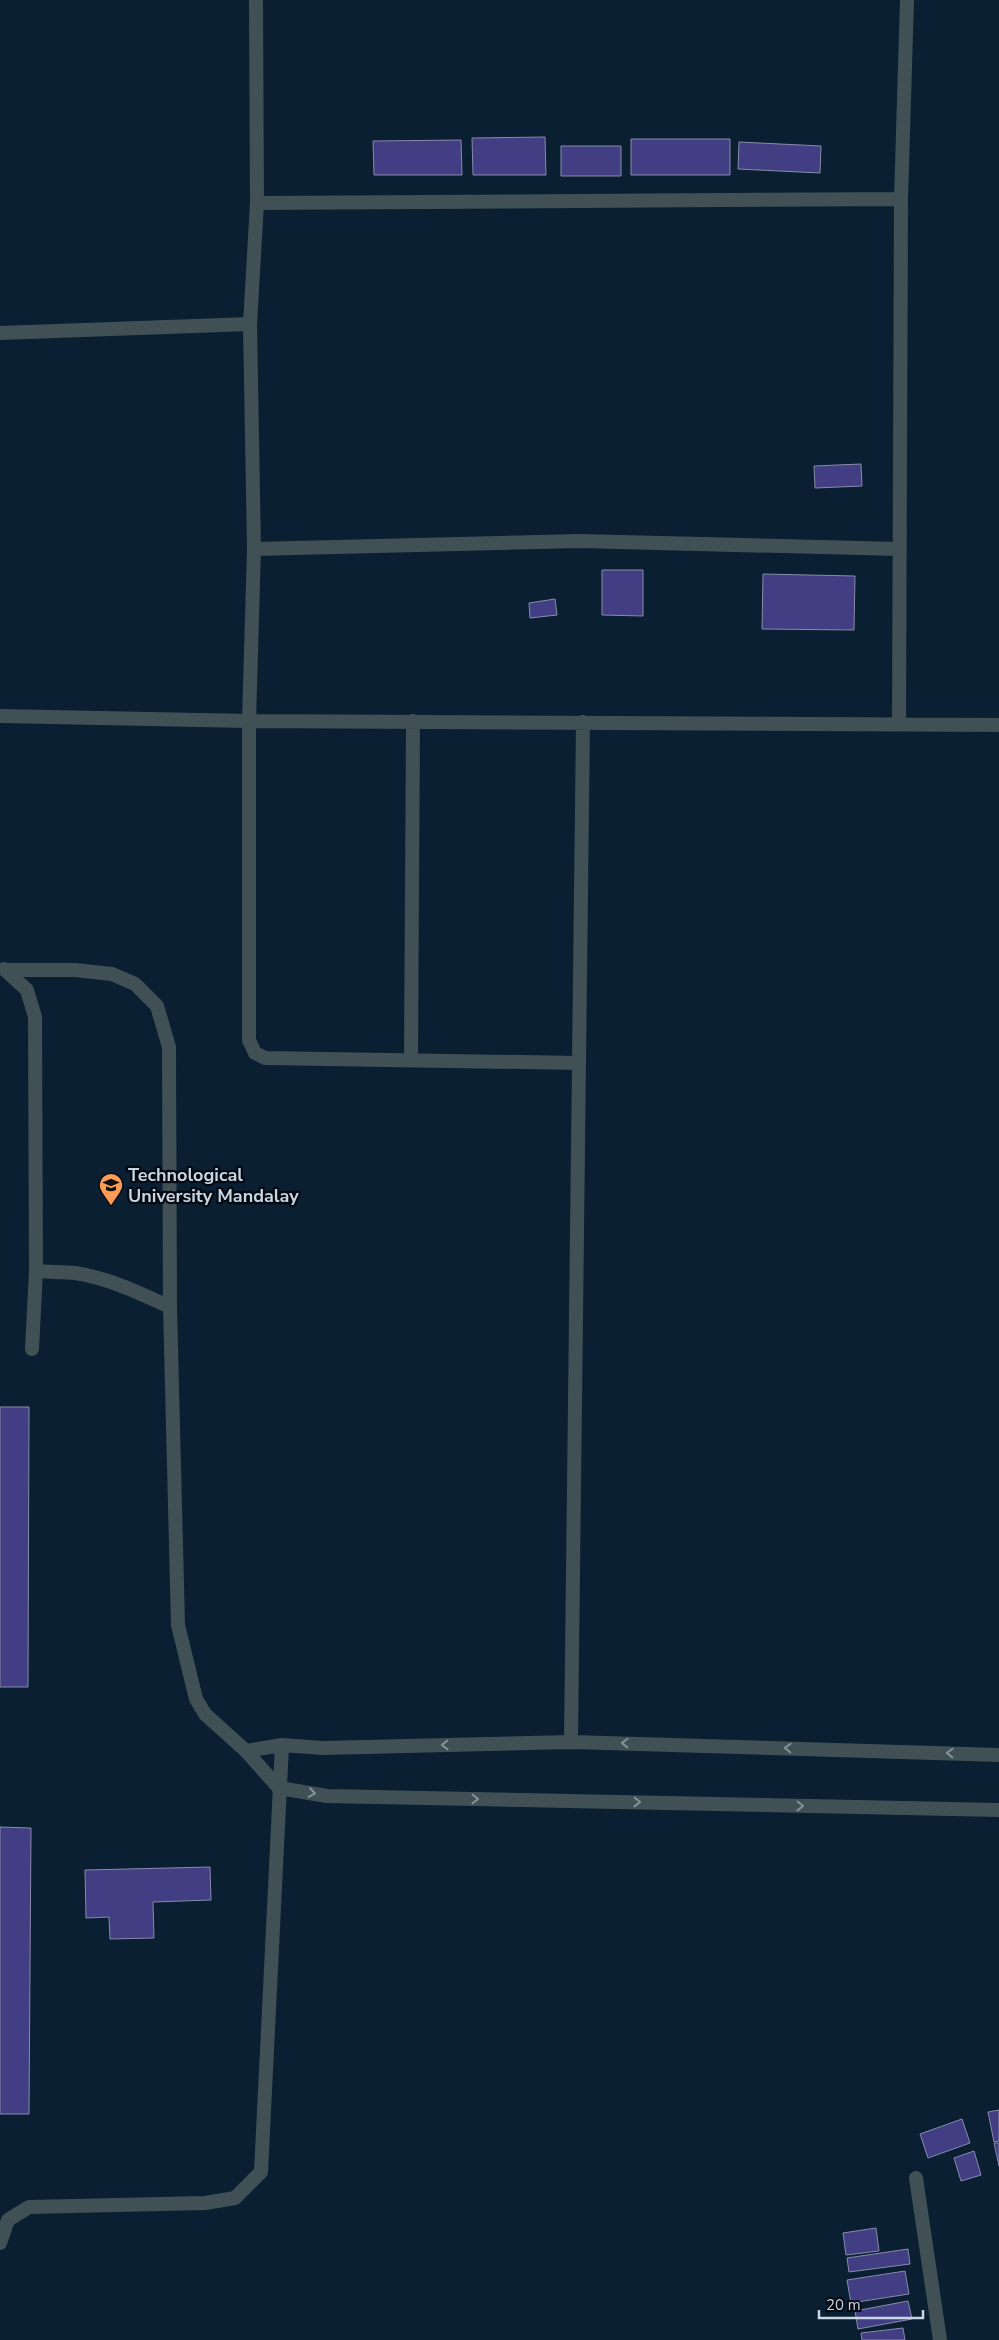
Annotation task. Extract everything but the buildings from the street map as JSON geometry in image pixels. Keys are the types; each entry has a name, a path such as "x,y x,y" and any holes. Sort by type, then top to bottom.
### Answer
{"street":[{"path":"256,0 257,203 250,324 254,549 248,721 249,1040 255,1053 265,1058 579,1063"},
{"path":"899,724 901,198 907,0"},
{"path":"257,203 901,198"},
{"path":"0,333 250,324"},
{"path":"254,549 579,541 899,549"},
{"path":"0,716 248,721 999,725"},
{"path":"410,1060 413,721"},
{"path":"571,1742 583,722"},
{"path":"3,968 27,990 35,1018 36,1271 32,1349"},
{"path":"3,968 75,970 112,974 135,984 158,1006 169,1047 170,1307 178,1625 196,1699 205,1714 246,1751 279,1788 326,1796 999,1810"},
{"path":"36,1271 75,1273 110,1282 130,1288 170,1307"},
{"path":"246,1751 282,1745 323,1748 571,1742 999,1754"},
{"path":"0,2243 8,2220 29,2207 204,2203 234,2198 261,2172 282,1745"},
{"path":"916,2178 940,2340"}],"place":[{"name":"Technological University Mandalay","path":"111,1206"}]}
